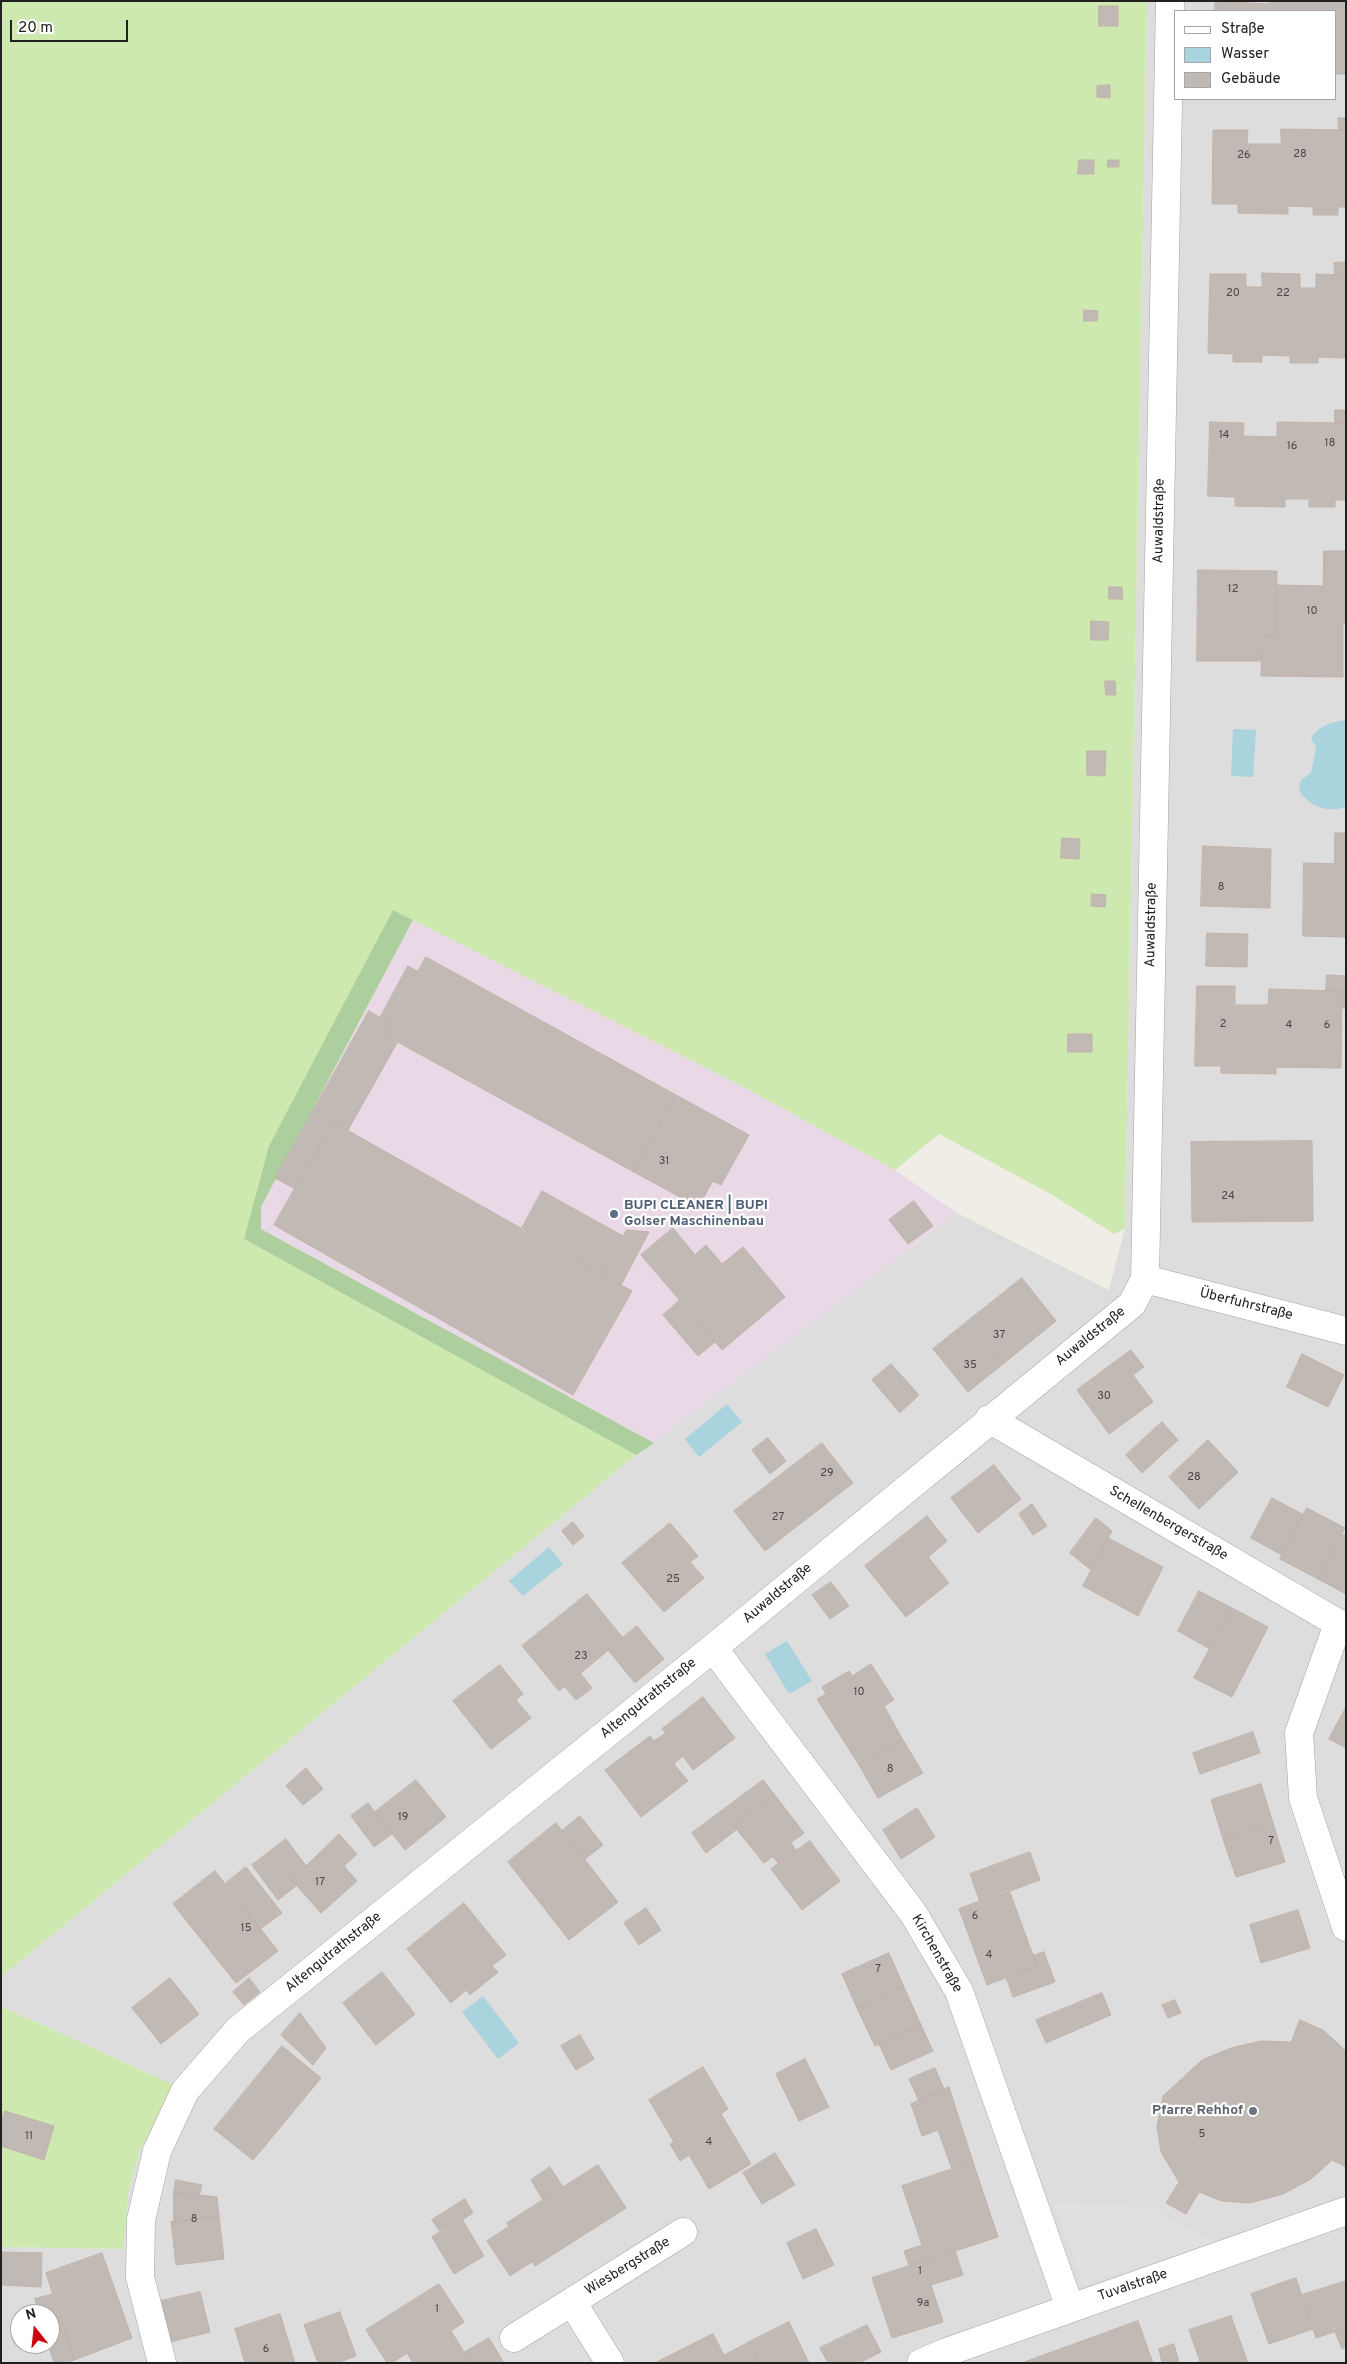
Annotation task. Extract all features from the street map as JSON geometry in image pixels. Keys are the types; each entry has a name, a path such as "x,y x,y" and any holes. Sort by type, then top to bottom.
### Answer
{"street":[{"name":"Auwaldstraße","path":"713,1648 1132,1304 1146,1279 1170,1"},
{"name":"Überfuhrstraße","path":"1146,1279 1346,1331"},
{"name":"Schellenbergerstraße","path":"990,1419 1342,1626"},
{"path":"1342,1626 1300,1733 1303,1798 1346,1927"},
{"name":"Kirchenstraße","path":"713,1648 913,1913 959,1991 1070,2308"},
{"name":"Altengutrathstraße","path":"162,2363 140,2277 142,2220 157,2151 184,2091 238,2030 713,1648"},
{"name":"Tuvalstraße","path":"921,2363 1070,2308 1346,2211"},
{"name":"Wiesbergstraße","path":"514,2338 683,2232"},
{"name":"Wiesbergstraße","path":"572,2302 610,2363"}],"shaded area":[{"path":"1147,1 1346,1 1346,2363 1,2363 1,2247 123,2249 129,2189 140,2151 174,2085 1,2006 1,1977 636,1455 957,1213 1109,1290 1125,1228"},
{"path":"413,920 740,1085 895,1170 957,1213 654,1443 261,1229 261,1207"},
{"path":"1053,2202 1150,2207 1214,2243 1084,2284"}],"green space":[{"path":"1,1 1147,1 1125,1228 1114,1234 1049,1193 939,1134 895,1170 740,1085 393,910 244,1239 636,1455 1,1977"},
{"path":"393,910 413,920 261,1207 261,1229 654,1443 636,1455 244,1239 269,1146"},
{"path":"1,2006 174,2085 140,2151 129,2189 123,2249 1,2247"}],"water":[{"path":"1346,720 1346,807 1326,809 1308,801 1303,796 1299,790 1301,780 1311,773 1316,747 1311,739 1317,731 1330,723"},
{"path":"1233,729 1256,730 1253,777 1231,776"},
{"path":"727,1404 742,1422 699,1457 685,1439"},
{"path":"549,1547 563,1564 523,1596 509,1581"},
{"path":"787,1641 812,1681 789,1694 765,1654"},
{"path":"483,1996 519,2043 498,2059 462,2012"}],"building":[{"path":"1215,1 1269,4 1269,1 1346,1 1346,74 1337,74 1337,10 1215,10"},
{"path":"1099,6 1118,6 1118,26 1099,26"},
{"path":"1110,85 1110,98 1097,97 1097,86"},
{"path":"1338,118 1346,118 1346,130 1339,130"},
{"path":"1281,129 1346,130 1346,207 1338,207 1338,215 1313,215 1313,207 1288,206 1288,214 1238,213 1238,204 1212,204 1213,130 1248,130 1247,144 1281,144"},
{"path":"1079,160 1094,160 1094,174 1078,174"},
{"path":"1108,160 1119,160 1119,167 1108,167"},
{"path":"1346,262 1346,275 1335,275 1334,263"},
{"path":"1262,273 1300,274 1300,288 1316,288 1316,274 1346,275 1346,358 1318,357 1318,363 1290,363 1290,356 1262,355 1262,362 1233,362 1233,354 1208,353 1210,274 1246,274 1246,287 1262,287"},
{"path":"1084,310 1098,311 1097,321 1084,321"},
{"path":"1335,410 1346,410 1346,423 1335,423"},
{"path":"1210,422 1244,423 1243,436 1277,437 1277,422 1346,423 1346,500 1335,500 1335,507 1309,507 1309,499 1285,499 1285,507 1235,506 1235,497 1208,496"},
{"path":"1324,551 1346,551 1346,623 1343,623 1343,677 1261,676 1262,636 1276,636 1277,585 1323,586"},
{"path":"1198,570 1277,571 1276,636 1262,636 1262,661 1197,661"},
{"path":"1109,587 1122,587 1123,599 1109,599"},
{"path":"1091,621 1109,622 1108,640 1091,640"},
{"path":"1105,681 1115,681 1116,695 1106,695"},
{"path":"1087,751 1106,751 1105,776 1087,775"},
{"path":"1335,833 1346,833 1346,864 1335,864"},
{"path":"1062,838 1080,839 1079,859 1061,858"},
{"path":"1203,846 1271,849 1270,908 1201,906"},
{"path":"1304,863 1346,864 1346,937 1303,936"},
{"path":"1092,894 1106,895 1105,907 1091,906"},
{"path":"1207,933 1248,934 1247,967 1206,966"},
{"path":"426,957 676,1095 634,1172 383,1034"},
{"path":"408,966 417,971 389,1023 380,1018"},
{"path":"1327,975 1346,976 1346,1008 1341,1008 1342,991 1326,990"},
{"path":"1197,986 1235,986 1235,1005 1268,1005 1269,989 1342,991 1341,1068 1276,1067 1276,1074 1221,1073 1221,1066 1195,1066"},
{"path":"369,1011 389,1023 383,1034 397,1043 348,1130 333,1122 295,1189 275,1178"},
{"path":"1068,1034 1092,1034 1092,1052 1068,1052"},
{"path":"676,1095 749,1135 721,1185 713,1181 698,1207 634,1172"},
{"path":"333,1122 632,1291 573,1395 274,1225"},
{"path":"1312,1141 1313,1221 1192,1222 1191,1142"},
{"path":"542,1191 623,1236 602,1274 521,1230"},
{"path":"914,1201 933,1226 908,1244 889,1220"},
{"path":"673,1228 695,1255 706,1245 722,1264 743,1247 785,1297 722,1350 641,1255"},
{"path":"627,1230 649,1232 621,1285 602,1274"},
{"path":"1022,1278 1056,1321 1003,1364 968,1321"},
{"path":"680,1300 715,1342 698,1356 663,1315"},
{"path":"968,1321 1003,1364 968,1392 933,1349"},
{"path":"1131,1350 1144,1367 1133,1375 1153,1402 1109,1434 1077,1390"},
{"path":"1302,1354 1344,1375 1328,1407 1287,1387"},
{"path":"891,1364 919,1395 900,1413 872,1380"},
{"path":"1162,1422 1178,1440 1142,1473 1126,1455"},
{"path":"768,1438 786,1461 770,1474 752,1450"},
{"path":"1208,1440 1238,1472 1199,1509 1169,1477"},
{"path":"822,1443 853,1483 765,1551 734,1511"},
{"path":"994,1465 1021,1499 978,1533 951,1498"},
{"path":"1272,1498 1304,1515 1282,1555 1251,1538"},
{"path":"1032,1504 1047,1526 1033,1535 1019,1514"},
{"path":"1307,1508 1345,1528 1318,1579 1280,1559"},
{"path":"927,1516 947,1541 928,1557 949,1583 906,1617 865,1566"},
{"path":"1096,1518 1112,1531 1091,1570 1070,1553"},
{"path":"573,1522 584,1536 573,1545 562,1531"},
{"path":"670,1523 698,1556 690,1562 704,1578 664,1612 622,1563"},
{"path":"1341,1534 1346,1536 1346,1594 1318,1579"},
{"path":"1108,1538 1163,1567 1138,1616 1083,1586"},
{"path":"831,1582 849,1606 830,1619 812,1595"},
{"path":"1199,1591 1232,1608 1210,1649 1178,1631"},
{"path":"587,1594 623,1638 559,1691 522,1646"},
{"path":"1232,1608 1268,1627 1232,1697 1194,1678"},
{"path":"637,1626 664,1659 635,1683 608,1650"},
{"path":"871,1664 894,1700 884,1706 903,1740 859,1765 817,1699 826,1694 822,1687 849,1671 852,1676"},
{"path":"500,1665 523,1694 516,1700 531,1718 491,1749 453,1701"},
{"path":"581,1674 592,1688 576,1700 565,1687"},
{"path":"703,1697 735,1738 693,1770 683,1756 674,1764 688,1781 641,1817 605,1770 650,1736 654,1741 666,1733 662,1729"},
{"path":"1346,1707 1346,1748 1329,1739"},
{"path":"1253,1732 1260,1753 1200,1774 1193,1753"},
{"path":"903,1740 923,1773 878,1798 859,1765"},
{"path":"306,1768 323,1789 303,1805 286,1786"},
{"path":"416,1780 446,1817 405,1850 375,1812"},
{"path":"763,1780 774,1794 733,1825 736,1830 706,1853 692,1833"},
{"path":"1261,1784 1273,1823 1223,1839 1211,1800"},
{"path":"774,1794 804,1833 764,1863 733,1825"},
{"path":"368,1803 392,1834 374,1847 351,1816"},
{"path":"917,1808 935,1837 901,1859 883,1830"},
{"path":"580,1816 603,1845 585,1859 562,1831"},
{"path":"556,1823 618,1902 569,1940 508,1862"},
{"path":"1273,1823 1285,1862 1236,1877 1223,1839"},
{"path":"339,1834 357,1854 344,1866 357,1881 321,1913 290,1878 306,1866"},
{"path":"286,1839 306,1866 290,1878 296,1886 278,1900 252,1865"},
{"path":"810,1841 840,1881 802,1910 771,1869"},
{"path":"791,1843 797,1851 779,1864 773,1857"},
{"path":"1030,1852 1040,1880 980,1902 970,1874"},
{"path":"246,1867 282,1913 260,1929 226,1883"},
{"path":"215,1871 278,1951 236,1983 173,1904"},
{"path":"1009,1890 1037,1966 987,1985 959,1909"},
{"path":"464,1903 506,1955 492,1966 498,1972 470,1995 466,1990 451,2003 407,1949"},
{"path":"646,1908 661,1930 639,1945 624,1923"},
{"path":"1298,1910 1310,1948 1261,1963 1250,1925"},
{"path":"1044,1952 1055,1982 1013,1997 1006,1977 1037,1966 1033,1956"},
{"path":"889,1953 904,1987 857,2008 842,1974"},
{"path":"382,1972 415,2014 376,2045 343,2003"},
{"path":"170,1978 199,2014 161,2044 132,2008"},
{"path":"249,1978 260,1992 244,2005 233,1992"},
{"path":"904,1987 921,2025 875,2046 857,2008"},
{"path":"1102,1993 1111,2015 1046,2043 1036,2020"},
{"path":"1175,2000 1181,2013 1168,2018 1162,2005"},
{"path":"300,2013 326,2048 313,2065 281,2035"},
{"name":"Pfarre Rehhof","path":"1300,2020 1323,2030 1346,2051 1346,2167 1332,2160 1311,2179 1283,2194 1250,2203 1222,2201 1199,2192 1186,2214 1166,2203 1179,2182 1161,2152 1157,2127 1163,2096 1202,2060 1231,2048 1261,2041 1291,2042"},
{"path":"921,2025 933,2051 891,2070 879,2044"},
{"path":"580,2035 594,2059 576,2070 561,2046"},
{"path":"282,2046 321,2078 253,2160 214,2129"},
{"path":"805,2059 829,2107 799,2121 776,2074"},
{"path":"703,2067 728,2109 721,2114 751,2164 709,2189 689,2155 680,2161 670,2144 674,2142 649,2100"},
{"path":"935,2068 944,2089 919,2101 909,2079"},
{"path":"949,2087 973,2162 952,2169 938,2130 922,2136 911,2104"},
{"path":"5,2111 54,2126 44,2160 1,2146 1,2122"},
{"path":"775,2153 795,2185 762,2204 743,2173"},
{"path":"973,2162 998,2237 909,2266 904,2251 922,2245 902,2186"},
{"path":"598,2165 626,2208 535,2266 507,2223"},
{"path":"550,2167 563,2187 543,2200 531,2180"},
{"path":"176,2180 202,2185 199,2196 174,2192"},
{"path":"174,2192 217,2197 219,2216 174,2222"},
{"path":"465,2199 473,2213 441,2233 432,2220"},
{"path":"219,2216 224,2259 176,2265 171,2222"},
{"path":"462,2219 484,2256 454,2274 432,2237"},
{"path":"510,2226 533,2261 510,2276 487,2241"},
{"path":"816,2229 834,2265 803,2279 787,2243"},
{"path":"955,2251 963,2275 931,2285 943,2322 892,2338 872,2278"},
{"path":"1,2252 42,2253 41,2287 1,2285"},
{"path":"102,2253 132,2338 74,2360 60,2316 60,2304 56,2304 46,2273"},
{"path":"1296,2278 1313,2329 1269,2344 1251,2294"},
{"path":"1346,2281 1346,2328 1316,2338 1302,2295"},
{"path":"439,2284 464,2322 451,2331 471,2363 413,2363 407,2353 392,2363 387,2363 366,2330"},
{"path":"200,2292 210,2332 170,2342 161,2301"},
{"path":"54,2294 57,2304 36,2304 35,2299"},
{"path":"340,2312 356,2356 337,2363 318,2363 304,2325"},
{"path":"60,2314 74,2360 65,2363 54,2363 51,2354 60,2354"},
{"path":"280,2314 295,2363 245,2363 235,2329"},
{"path":"1231,2316 1248,2363 1196,2363 1200,2361 1189,2330"},
{"path":"1138,2321 1153,2363 1022,2363"},
{"path":"789,2322 809,2363 759,2363 749,2342"},
{"path":"867,2325 881,2352 859,2363 828,2363 820,2348"},
{"path":"1346,2328 1346,2347 1342,2349 1335,2332"},
{"path":"713,2334 724,2355 749,2342 759,2363 655,2363"},
{"path":"489,2338 504,2363 471,2363 465,2352"},
{"path":"1174,2344 1179,2363 1162,2363 1159,2349"}],"place":[{"name":"BUPI CLEANER | BUPI Golser Maschinenbau","path":"614,1214"},
{"name":"Pfarre Rehhof","path":"1253,2111"}]}
